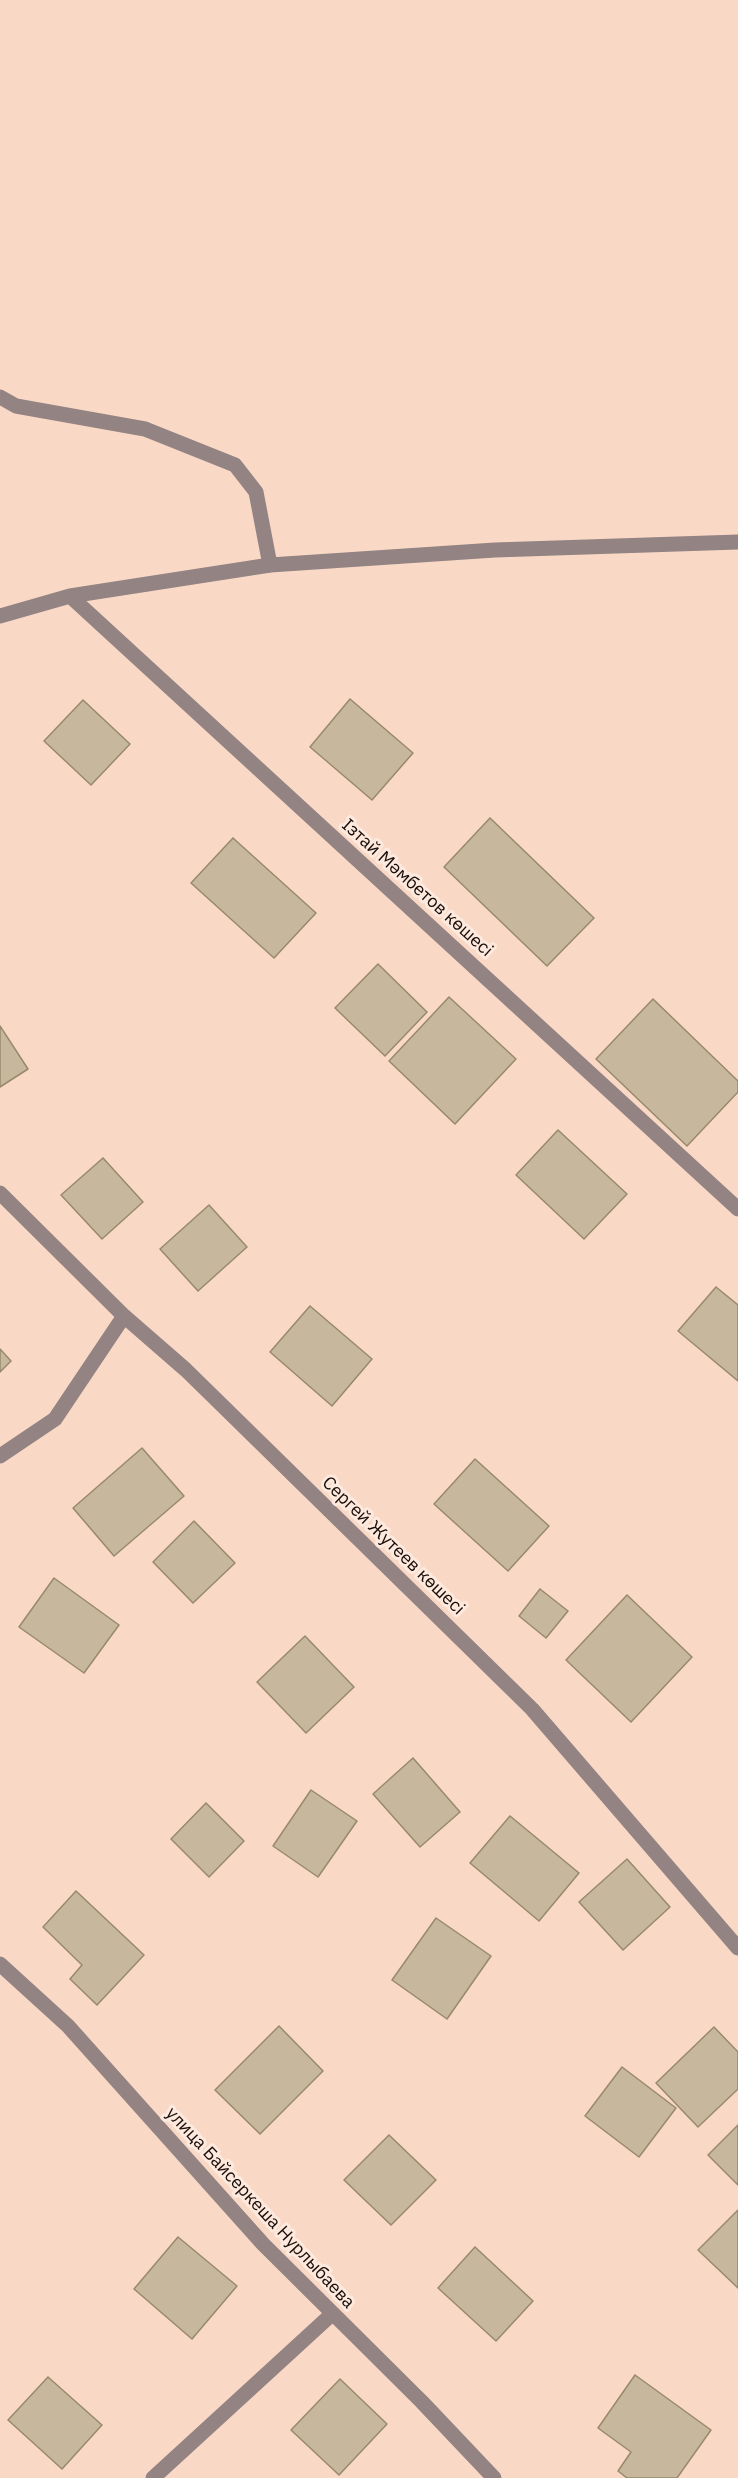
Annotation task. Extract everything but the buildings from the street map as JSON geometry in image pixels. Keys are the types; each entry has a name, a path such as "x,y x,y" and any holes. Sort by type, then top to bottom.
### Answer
{"street":[{"path":"0,397 16,406 145,429 235,465 256,492 270,565"},
{"path":"0,616 70,597 270,565 495,550 738,542"},
{"name":"Ізтай Мәмбетов көшесі","path":"70,597 738,1209"},
{"name":"Сергей Жутеев көшесі","path":"0,1193 124,1316 186,1370 532,1709 738,1948"},
{"path":"0,1456 55,1419 124,1316"},
{"name":"улица Байсеркеша Нурлыбаева","path":"0,1964 68,2026 263,2244 422,2402 494,2478"},
{"path":"153,2478 332,2314"}]}
